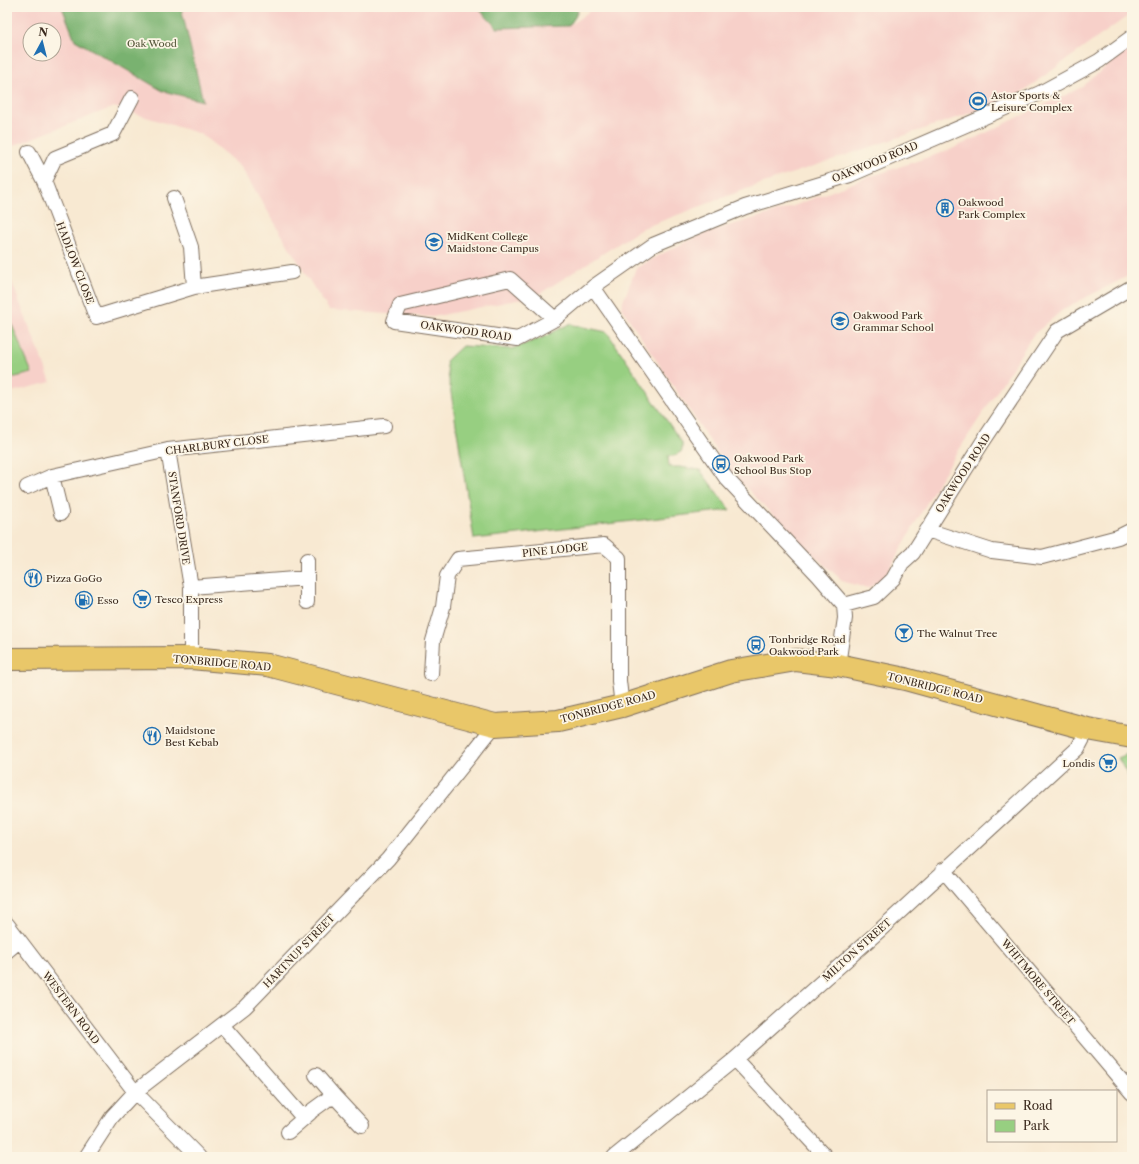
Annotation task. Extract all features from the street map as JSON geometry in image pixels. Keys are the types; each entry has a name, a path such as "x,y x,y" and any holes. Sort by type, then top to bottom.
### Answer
{"main road":[{"name":"TONBRIDGE ROAD","path":"7,659 191,658 268,665 495,725 558,721 622,706 731,671 796,660 838,665 905,679 1088,730 1132,737"}],"street":[{"name":"OAKWOOD ROAD","path":"555,319 510,278 400,305 394,321 518,339 555,319 593,287 653,245 745,207 850,175 1033,97 1099,61 1132,37"},
{"path":"44,181 55,158 113,134 132,98"},
{"name":"HADLOW CLOSE","path":"29,152 44,181 96,317 194,287 292,272"},
{"path":"174,198 191,247 194,287"},
{"path":"593,287 726,478 818,575 844,605 845,618 838,665"},
{"name":"OAKWOOD ROAD","path":"844,605 874,597 893,579 902,563 913,553 1057,331 1132,287"},
{"name":"CHARLBURY CLOSE","path":"27,487 52,476 168,450 384,426"},
{"name":"STANFORD DRIVE","path":"168,450 191,587 191,658"},
{"path":"52,476 61,513"},
{"path":"927,530 992,552 1042,557 1118,537 1132,530"},
{"name":"PINE LODGE","path":"431,674 433,641 443,607 447,576 458,559 604,545 619,558 619,681 622,706"},
{"path":"307,560 307,602"},
{"path":"191,587 307,578"},
{"name":"HARTNUP STREET","path":"86,1157 112,1117 135,1092 244,1007 388,859 495,725"},
{"name":"MILTON STREET","path":"614,1157 735,1059 880,930 943,870 1078,748 1088,730"},
{"name":"WHITMORE STREET","path":"943,870 1132,1093"},
{"name":"WESTERN ROAD","path":"7,924 135,1092 199,1157"},
{"path":"7,951 19,941"},
{"path":"222,1025 296,1111 303,1114 310,1113"},
{"path":"735,1059 826,1157"},
{"path":"316,1075 362,1126"},
{"path":"288,1132 328,1099 336,1098"}],"shaded area":[{"path":"7,7 62,7 75,40 203,100 181,7 477,7 497,28 569,26 595,7 1132,7 1132,13 1012,99 746,189 643,228 536,296 432,317 329,310 314,288 241,167 201,134 114,107 7,148"},
{"name":"Oakwood Park Grammar School","path":"1132,45 1132,274 1065,308 1033,335 939,481 883,581 868,588 844,582 800,543 729,470 621,307 636,268 673,248 708,232 786,209 866,178 950,150 1080,88"},
{"path":"7,270 51,382 7,393"}],"green space":[{"name":"Oak Wood","path":"62,7 181,7 203,101 163,91 75,40"},
{"path":"477,7 579,7 569,26 497,28"},
{"path":"7,313 32,373 7,379"},
{"path":"569,324 607,332 682,443 682,451 674,456 668,456 669,467 700,470 730,510 474,539 446,361 462,346 511,349 542,338"},
{"path":"1132,753 1132,783 1118,758"}],"place":[{"name":"Astor Sports & Leisure Complex","path":"978,101"},
{"name":"Oakwood Park Complex","path":"945,208"},
{"name":"MidKent College Maidstone Campus","path":"434,242"},
{"name":"Oakwood Park Grammar School","path":"840,321"},
{"name":"Oakwood Park School Bus Stop","path":"721,464"},
{"name":"Pizza GoGo","path":"33,578"},
{"name":"Tesco Express","path":"142,599"},
{"name":"Esso","path":"84,600"},
{"name":"The Walnut Tree","path":"904,633"},
{"name":"Tonbridge Road Oakwood Park","path":"756,645"},
{"name":"Maidstone Best Kebab","path":"152,736"},
{"name":"Londis","path":"1108,763"}]}
